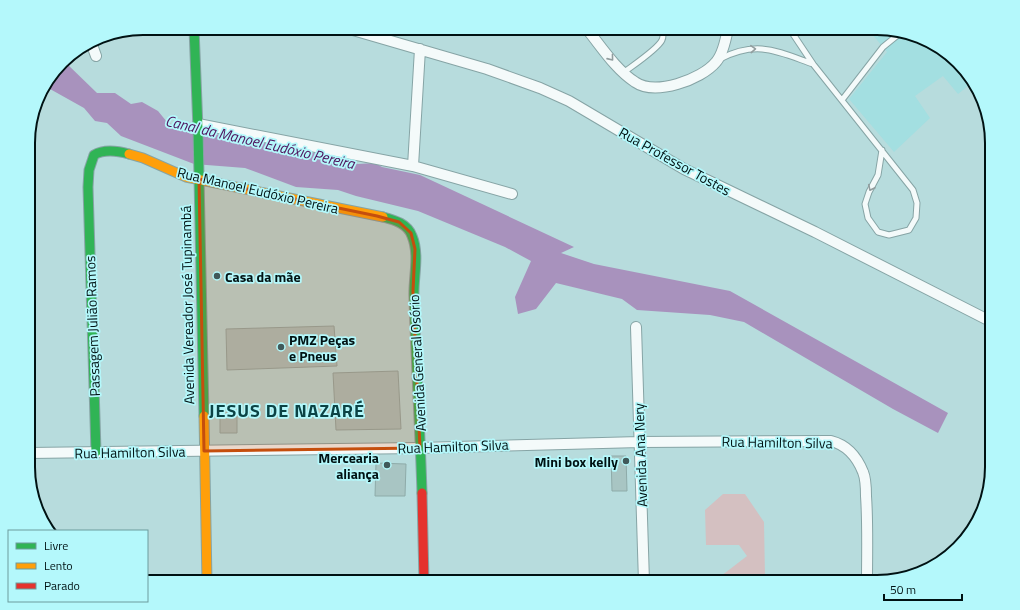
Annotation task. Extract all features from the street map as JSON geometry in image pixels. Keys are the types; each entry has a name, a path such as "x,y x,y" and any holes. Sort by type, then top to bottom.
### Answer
{"street":[{"name":"Avenida Vereador José Tupinambá","path":"194,35 199,168 207,575"},
{"name":"Rua Professor Tostes","path":"371,35 487,69 540,88 569,101 684,169 985,318"},
{"path":"592,35 623,74 645,87 671,85 696,77 706,71 717,61 727,35"},
{"path":"93,47 96,56"},
{"path":"413,166 420,49"},
{"path":"198,126 413,166 512,194"},
{"name":"Rua Manoel Eudóxio Pereira","path":"88,200 89,170 94,155 99,152 119,151 132,154 186,177 377,216 399,222 411,233 414,240"},
{"name":"Passagem Julião Ramos","path":"88,200 96,452"},
{"name":"Avenida General Osório","path":"414,240 413,291 424,575"},
{"name":"Avenida Ana Nery","path":"636,327 644,575"},
{"name":"Rua Hamilton Silva","path":"35,453 420,448 640,442 832,441 845,446 850,451 863,472 867,509 867,575"}],"lane":[{"path":"623,74 656,48 662,41 663,35"},
{"path":"793,35 812,64 842,100 882,150 914,190 917,203 916,218 909,230 890,235 878,232 868,218 865,204 869,192 878,175 882,150"},
{"path":"842,100 883,47 895,37"},
{"path":"717,61 743,50 764,49 776,51 812,64"}],"highlighted area":[{"path":"199,179 377,216 399,222 411,233 415,249 413,291 420,448 204,451"}],"shaded area":[{"path":"873,35 891,36 905,39 931,49 943,57 963,77 969,85 958,94 943,76 915,96 930,118 894,152 849,99 887,52"},
{"path":"723,494 745,494 764,522 765,575 722,575 747,556 739,545 706,545 705,510"}],"water":[{"name":"Canal da Manoel Eudóxio Pereira","path":"69,65 97,93 115,93 131,104 142,102 158,111 167,122 191,134 240,135 358,164 375,163 382,167 420,175 574,247 561,253 594,264 730,291 948,413 938,433 893,409 744,322 710,315 637,310 622,299 556,283 536,309 518,314 515,297 531,261 505,247 418,211 356,196 338,190 296,187 245,168 194,164 121,136 107,123 95,121 84,108 50,89 53,83"}],"building":[{"name":"PMZ Peças e Pneus","path":"334,326 337,366 227,370 226,329"},
{"path":"398,371 401,429 336,430 333,373"},
{"path":"220,413 237,413 237,433 220,433"},
{"path":"611,456 626,456 627,491 612,491"},
{"path":"376,463 406,464 405,496 375,496"}],"traffic: fast":[{"path":"194,35 198,129 204,416"},
{"path":"96,452 88,187 89,170 94,155 98,153 111,151 129,154"},
{"path":"383,217 396,221 407,228 412,236 416,251 414,297 422,493"}],"traffic: slow":[{"path":"129,154 143,158 186,177 383,217"},
{"path":"204,416 207,575"}],"traffic: jam":[{"path":"422,493 424,575"}],"place":[{"name":"Casa da mãe","path":"217,276"},
{"name":"PMZ Peças e Pneus","path":"281,347"},
{"name":"Mini box kelly","path":"626,461"},
{"name":"Mercearia aliança","path":"387,465"}],"district":[{"name":"JESUS DE NAZARÉ","path":"287,410"}]}
